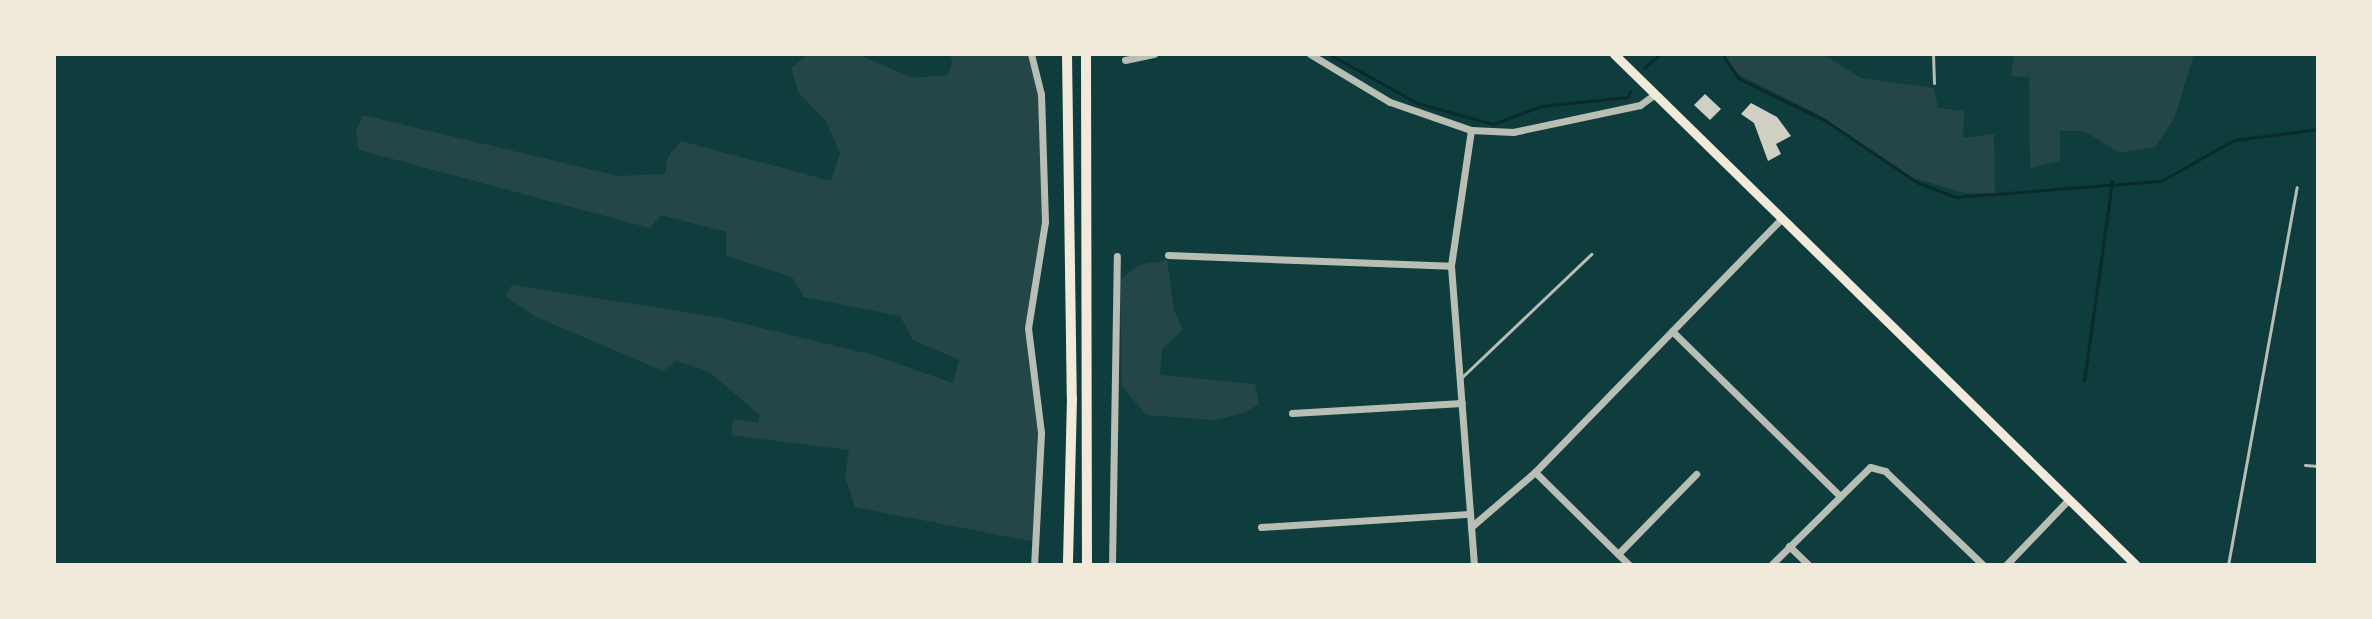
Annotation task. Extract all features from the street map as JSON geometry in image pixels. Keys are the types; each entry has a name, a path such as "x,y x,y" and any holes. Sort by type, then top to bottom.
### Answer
{"main road":[{"path":"1067,54 1072,398 1068,565"},
{"path":"1086,54 1087,565"},
{"path":"1614,54 2136,565"}],"street":[{"path":"1031,54 1041,94 1045,222 1028,328 1041,433 1034,565"},
{"path":"1125,60 1154,54"},
{"path":"1310,54 1390,102 1471,130 1513,132 1640,105 1655,94"},
{"path":"1471,130 1451,266 1474,565"},
{"path":"1471,527 1535,472 1782,218"},
{"path":"1168,255 1451,266"},
{"path":"1112,565 1117,256"},
{"path":"1672,331 1839,495"},
{"path":"1292,413 1462,403"},
{"path":"1771,565 1870,467 1879,468 1983,565"},
{"path":"1535,472 1629,565"},
{"path":"1618,554 1696,474"},
{"path":"2006,565 2069,499"},
{"path":"1261,527 1470,514"},
{"path":"1789,546 1809,565"}],"lane":[{"path":"1933,54 1934,83"},
{"path":"2228,565 2297,187"},
{"path":"1460,379 1591,254"},
{"path":"2305,465 2318,466"}],"shaded area":[{"path":"808,54 859,55 913,78 948,75 953,60 948,54 1030,54 1039,93 1043,210 1028,348 1038,418 1035,542 855,507 845,477 849,450 731,435 733,419 758,423 760,415 708,371 676,361 663,371 536,317 505,296 512,285 717,317 873,355 953,383 959,360 913,340 900,316 804,297 792,277 726,256 726,232 661,215 650,228 359,150 356,131 363,115 618,176 665,174 668,157 681,141 831,181 840,153 826,121 799,93 791,68"},
{"path":"1725,54 1823,54 1861,78 1934,88 1938,108 1964,111 1963,138 1994,134 1995,193 1965,193 1913,178 1819,115 1736,73"},
{"path":"2014,54 2194,54 2174,119 2155,147 2120,153 2084,131 2060,131 2060,161 2030,168 2029,77 2011,76"},
{"path":"1167,260 1174,310 1183,330 1162,349 1160,375 1255,384 1259,404 1244,413 1214,420 1146,415 1122,386 1120,280 1139,265"}],"building":[{"path":"1705,94 1721,109 1710,120 1694,105"},
{"path":"1751,103 1777,117 1791,136 1776,144 1781,154 1768,161 1754,123 1741,114"}],"waterway":[{"path":"1329,54 1417,103 1493,124 1541,106 1628,97 1630,91"},
{"path":"1644,68 1660,54"},
{"path":"1722,54 1738,78 1826,121 1916,182 1956,197 2161,181 2234,140 2318,129"},
{"path":"2084,381 2112,181"}]}
